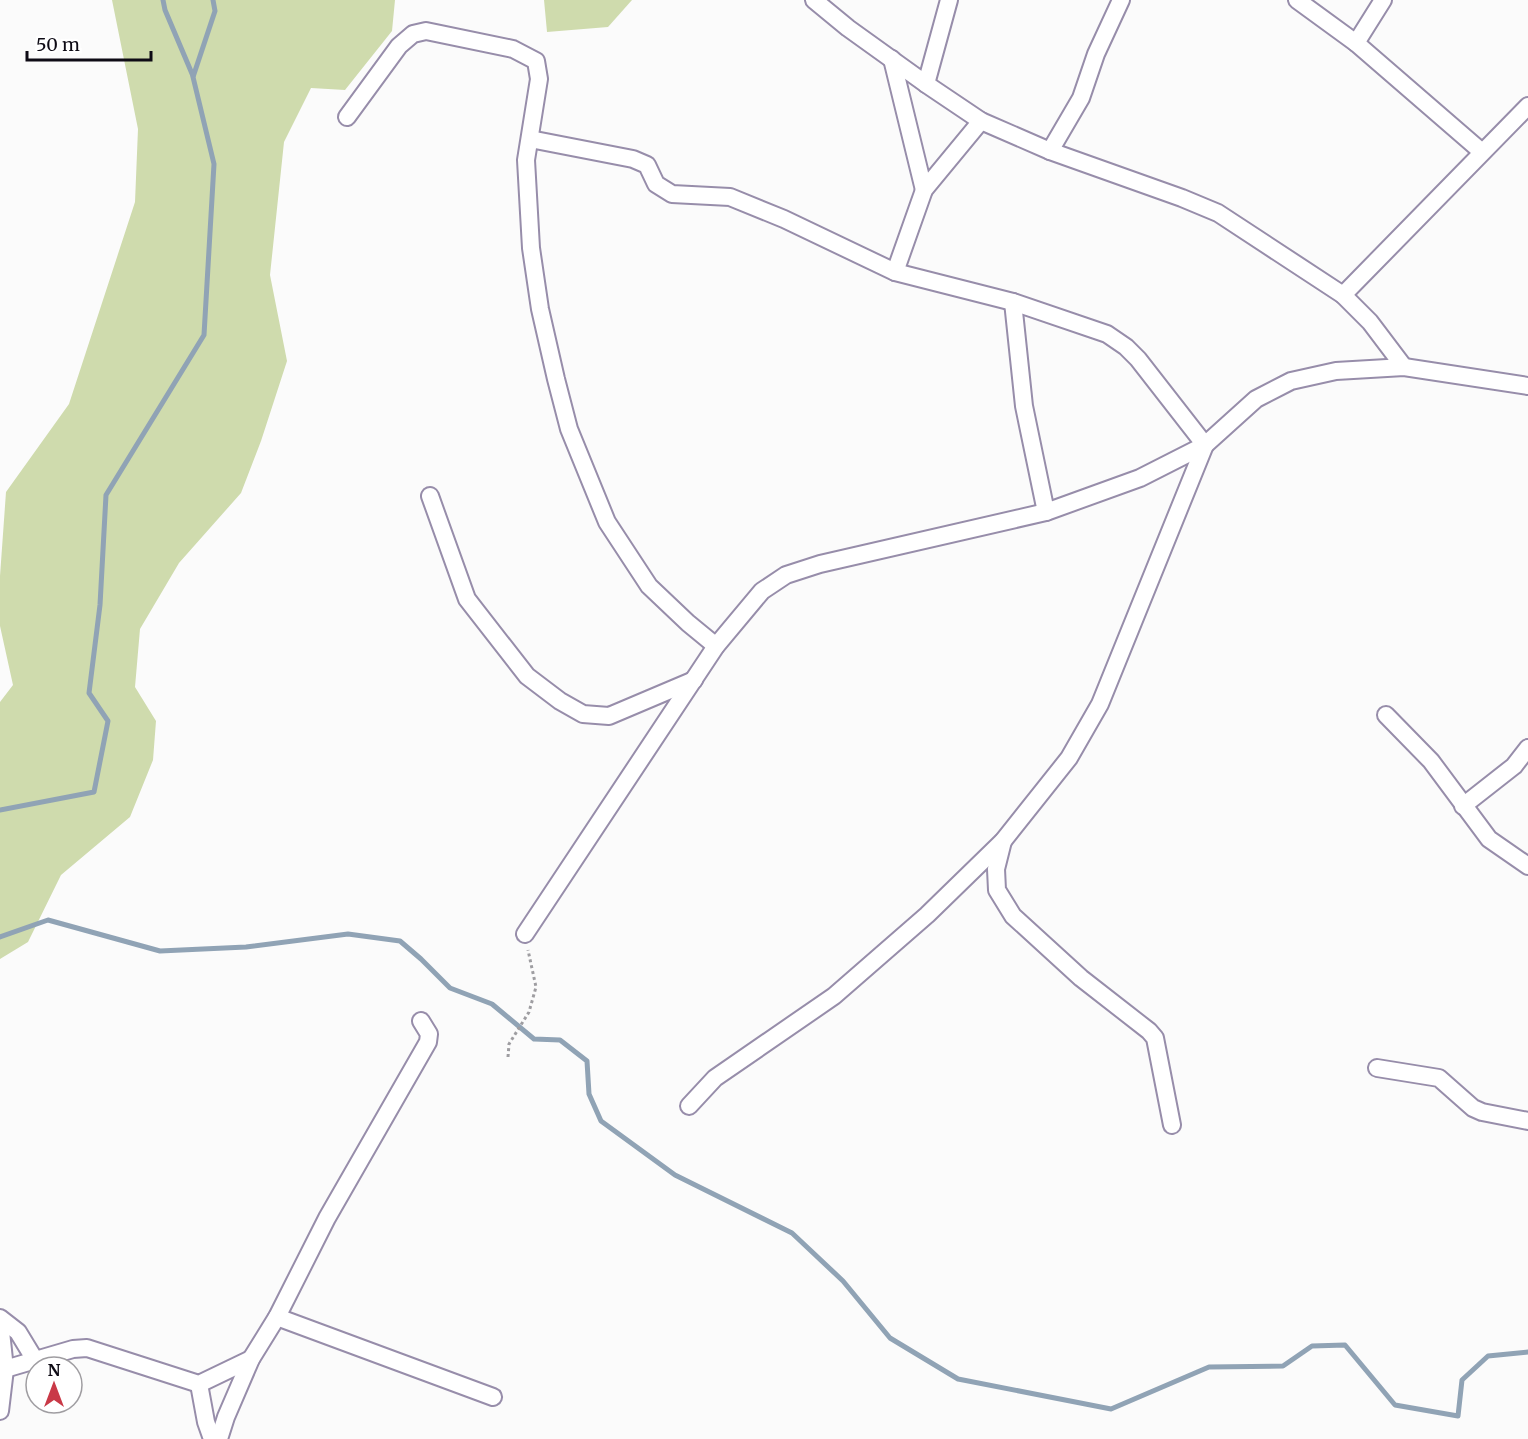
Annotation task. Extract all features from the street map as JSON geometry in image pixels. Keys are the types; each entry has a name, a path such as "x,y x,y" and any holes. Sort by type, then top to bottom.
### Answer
{"street":[{"path":"814,0 848,28 981,121 1050,151 1218,213 1343,295 1370,322 1404,367"},
{"path":"926,84 950,0"},
{"path":"1050,151 1081,98 1096,54 1121,0"},
{"path":"1297,0 1356,43 1482,152"},
{"path":"1356,43 1383,0"},
{"path":"347,117 399,46 412,34 426,32 513,50 536,61 539,79 526,160 531,248 540,309 569,429 607,522 649,586 716,646"},
{"path":"892,59 924,190"},
{"path":"1343,295 1528,105"},
{"path":"895,272 924,190 981,121"},
{"path":"530,139 633,159 647,165 656,184 672,194 730,197 784,219 895,272 1013,302 1107,334 1126,347 1138,359 1205,446"},
{"path":"1013,302 1024,406 1046,512"},
{"path":"525,934 716,646 762,591 786,575 820,564 1046,512 1140,478 1205,446 1257,399 1291,381 1336,372 1404,367 1528,386"},
{"path":"689,1106 716,1078 834,996 927,915 1003,841 1069,758 1100,704 1205,446"},
{"path":"430,496 467,599 527,676 560,701 583,714 609,716 695,680"},
{"path":"1386,715 1431,760 1488,839 1528,866"},
{"path":"1463,806 1514,766 1528,748"},
{"path":"1003,841 996,869 997,890 1012,916 1081,978 1155,1038 1172,1125"},
{"path":"219,1439 251,1359 277,1317 327,1218 428,1042 429,1034 421,1021"},
{"path":"1377,1068 1439,1078 1473,1108 1482,1112 1528,1121"},
{"path":"277,1317 493,1397"},
{"path":"0,1320 18,1332 31,1355"},
{"path":"0,1320 6,1369 0,1411"},
{"path":"52,1355 87,1348 199,1384 251,1359"},
{"path":"6,1369 24,1363"},
{"path":"199,1384 206,1422 212,1439"}],"path":[{"path":"508,1057 509,1044 529,1012 536,987 525,934"}],"green space":[{"path":"112,0 395,0 392,31 345,90 311,88 284,142 270,275 287,361 241,493 179,563 140,629 135,687 156,721 153,760 130,817 61,875 28,942 0,959 0,702 13,685 0,626 0,576 6,492 69,404 135,202 138,129"},
{"path":"544,0 632,0 608,27 547,32"}],"waterway":[{"path":"163,0 165,10 193,76"},
{"path":"0,810 94,792 108,721 89,693 100,605 106,495 204,335 214,164 193,77 215,11 213,0"},
{"path":"0,937 48,920 160,951 246,947 348,934 400,941 450,988 492,1004 534,1039 560,1040 587,1061 589,1094 601,1121 675,1175 792,1233 843,1281 890,1338 958,1379 1111,1409 1209,1367 1283,1366 1312,1346 1345,1345 1395,1405 1458,1416 1462,1380 1488,1356 1528,1352"}]}
